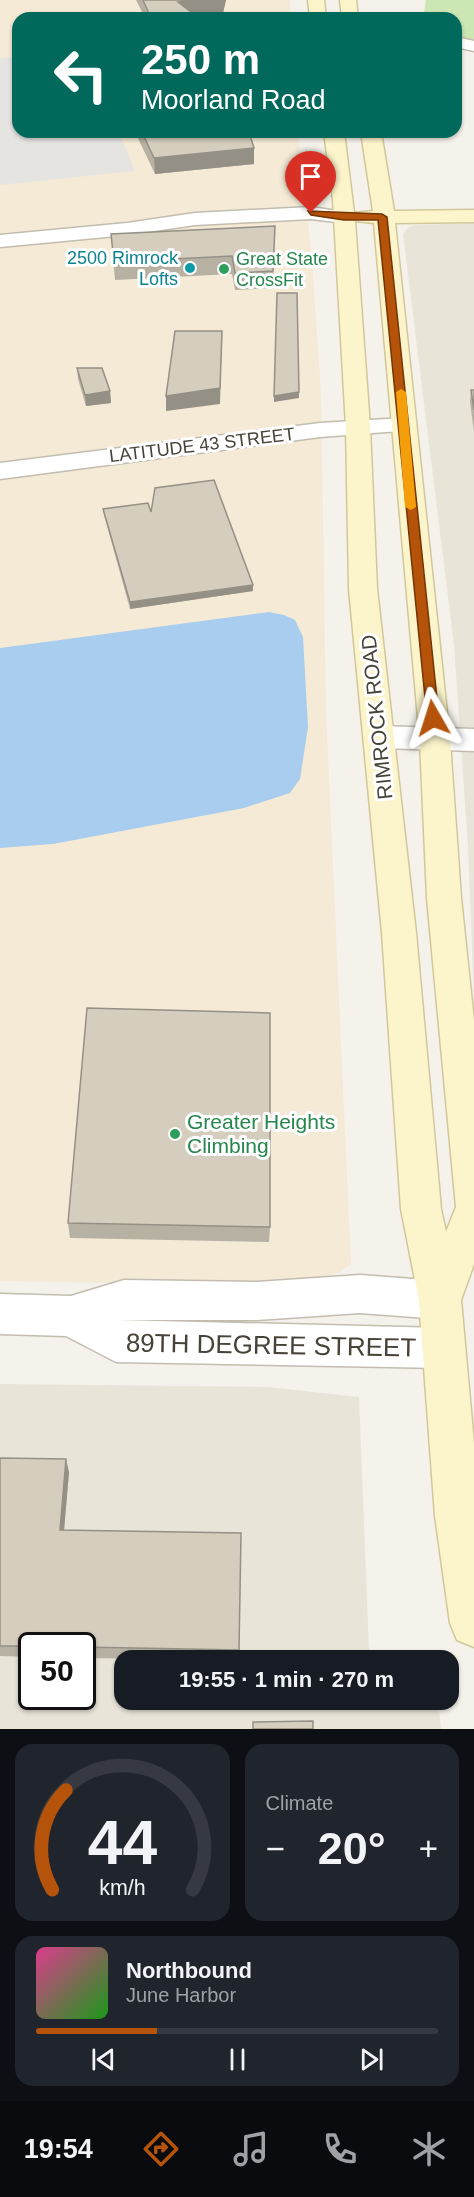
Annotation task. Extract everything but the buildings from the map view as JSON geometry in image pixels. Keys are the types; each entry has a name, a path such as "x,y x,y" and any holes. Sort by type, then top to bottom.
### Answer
{"main road":[{"name":"RIMROCK ROAD","path":"335,138 344,217 358,427 363,589 399,933 421,1209 440,1300 442,1348 458,1516 474,1623"},
{"path":"372,138 404,425 435,741 444,898 474,1204"},
{"path":"344,217 474,216"},
{"name":"RIMROCK ROAD","path":"440,1300 474,1211"}],"street":[{"path":"0,241 127,229 182,231 313,225 344,217"},
{"name":"LATITUDE 43 STREET","path":"0,471 358,427 404,425"},
{"path":"380,737 435,741 474,740"},
{"name":"89TH DEGREE STREET","path":"0,1314 71,1316 124,1299 257,1301 360,1294 440,1300"},
{"name":"89TH DEGREE STREET","path":"71,1316 116,1342 442,1348"}],"shaded area":[{"path":"0,0 290,0 291,12 12,12 12,138 299,138 311,248 321,393 326,713 351,1264 340,1272 322,1277 232,1285 0,1281"},
{"path":"12,57 12,138 121,138 135,171 0,185 0,58"},
{"path":"474,223 474,1000 468,846 454,645 403,234 408,228 416,225"},
{"path":"0,1384 268,1387 359,1397 369,1650 114,1650 114,1710 439,1710 441,1729 0,1729"}],"green space":[{"path":"426,0 474,0 474,46 462,43 462,12 424,12"}],"water":[{"path":"269,612 295,620 303,637 308,727 300,779 290,793 244,808 53,844 0,848 0,648"}],"slow traffic":[{"path":"401,392 411,507"}],"place":[{"name":"2500 Rimrock Lofts","path":"190,268"},
{"name":"Great State CrossFit","path":"224,269"},
{"name":"Greater Heights Climbing","path":"175,1134"}],"route":[{"path":"311,213 344,217 382,217 433,718"}]}
